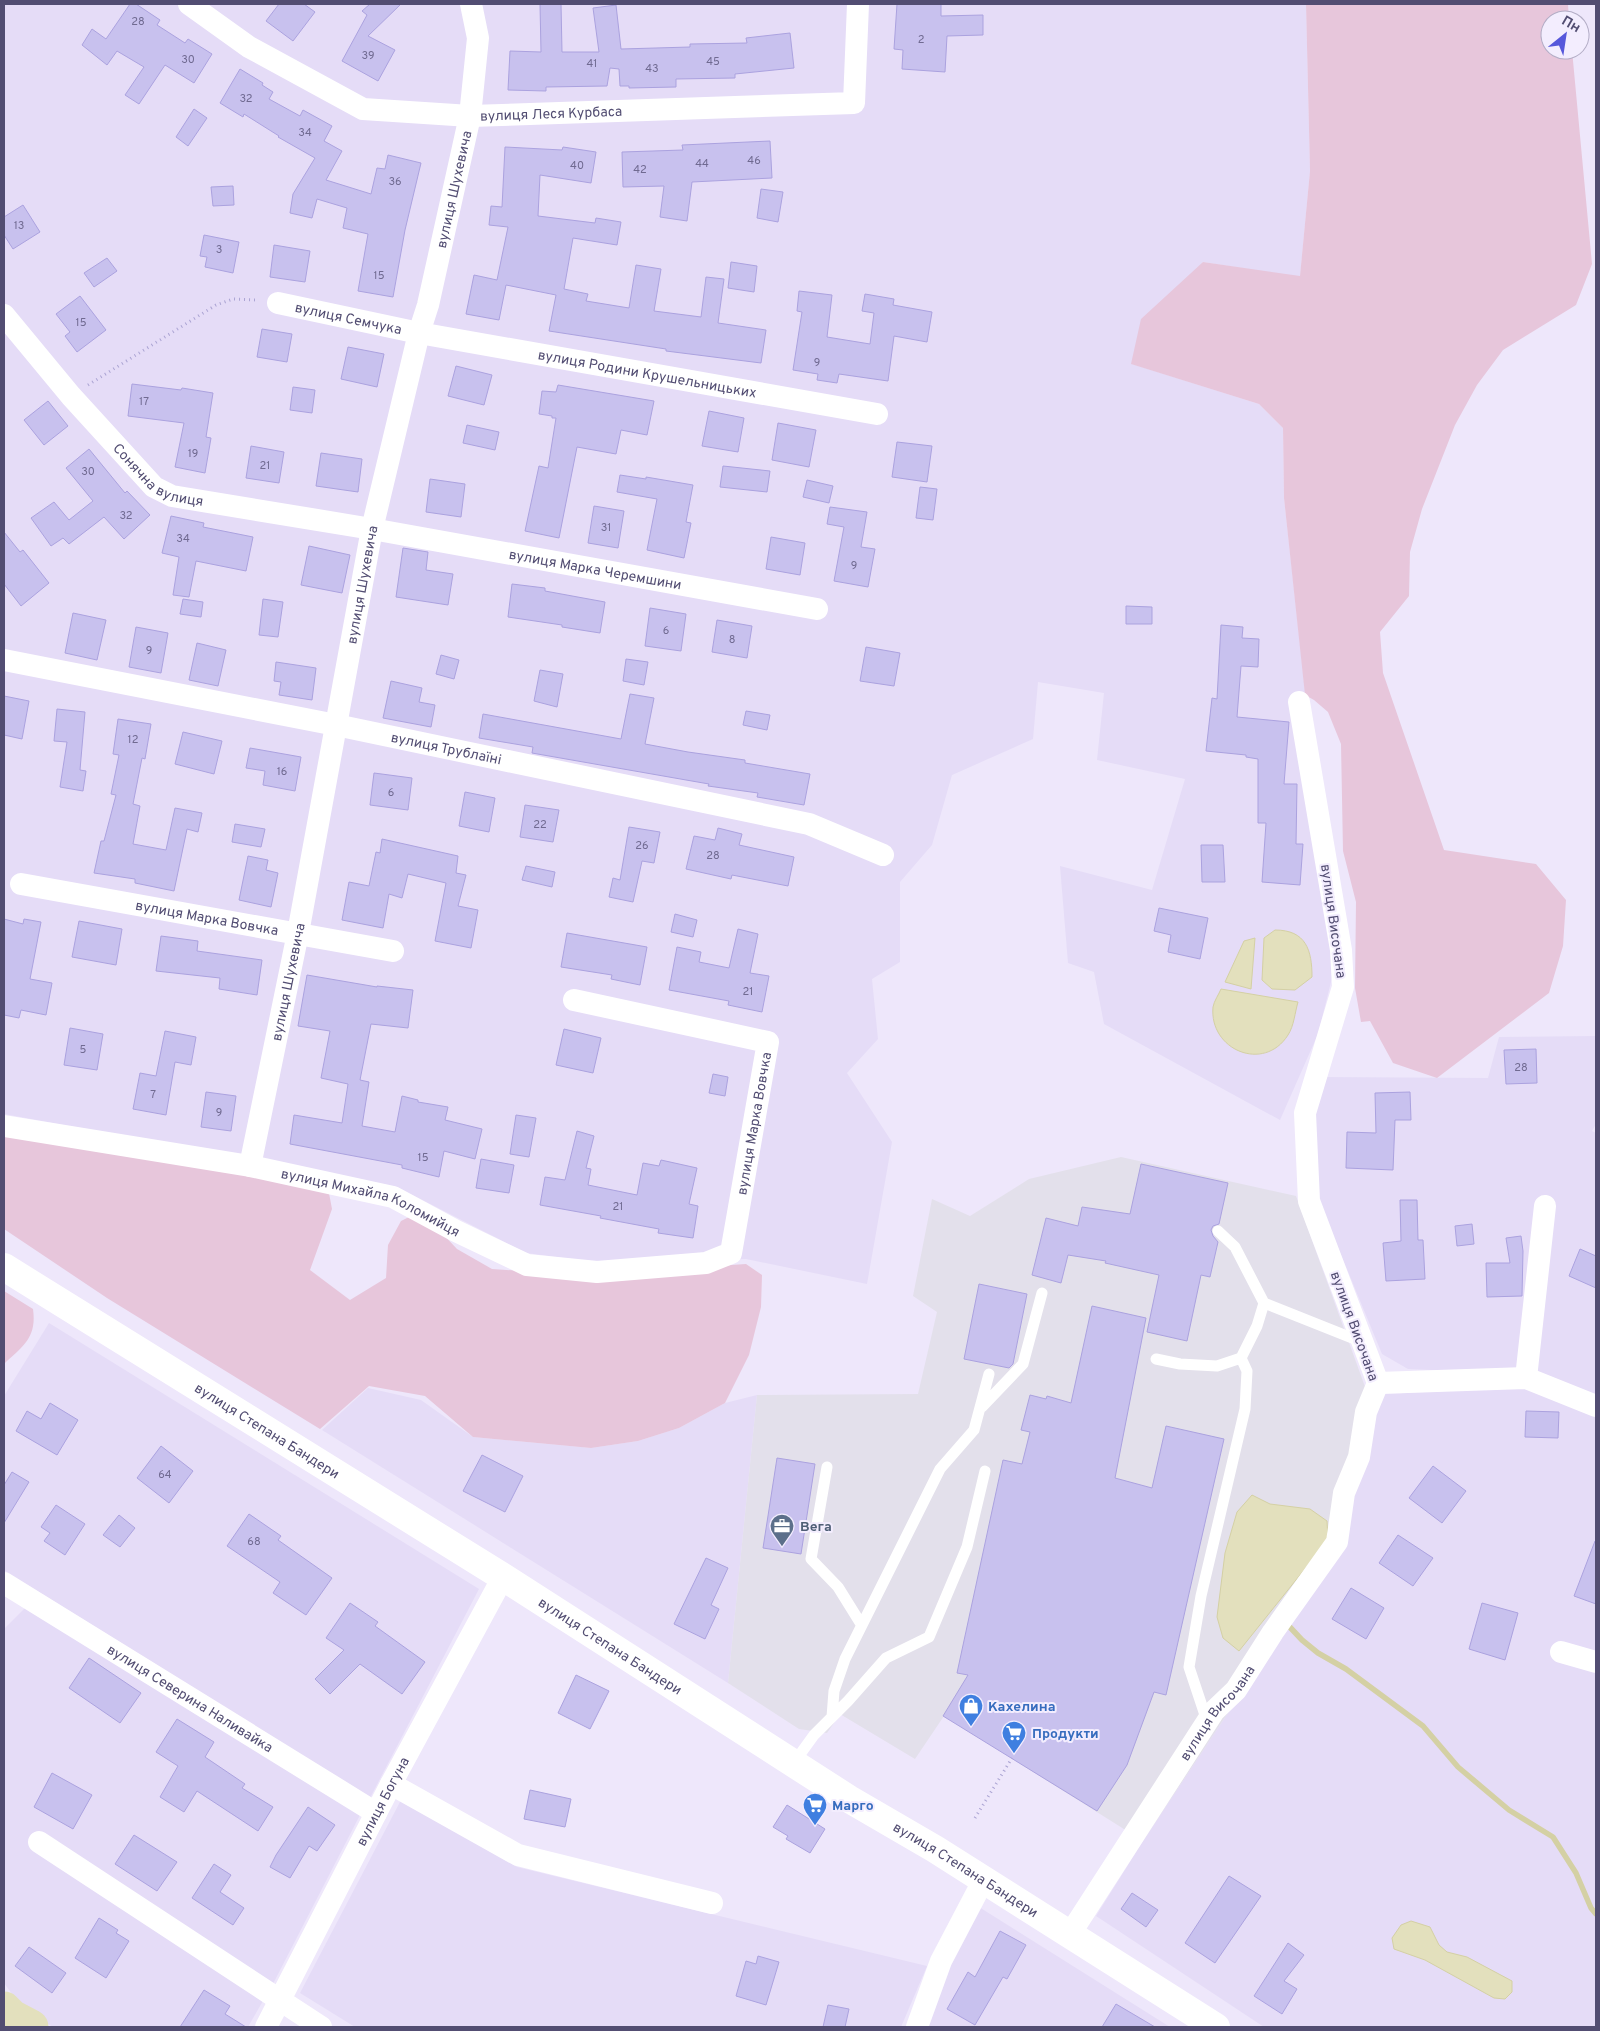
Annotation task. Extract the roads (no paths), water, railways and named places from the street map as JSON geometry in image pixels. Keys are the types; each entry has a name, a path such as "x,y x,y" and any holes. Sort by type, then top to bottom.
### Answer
{"main road":[{"name":"вулиця Степана Бандери","path":"4,1267 503,1577 849,1799 984,1879 1216,2027"}],"street":[{"name":"вулиця Леся Курбаса","path":"189,4 249,47 364,109 470,116 854,103 858,4"},
{"name":"вулиця Шухевича","path":"250,1166 298,932 372,529 419,332 428,305 470,116 478,38 471,4"},
{"name":"вулиця Семчука","path":"278,303 419,332"},
{"name":"Сонячна вулиця","path":"4,315 71,396 154,487 172,496 372,529"},
{"name":"вулиця Родини Крушельницьких","path":"419,332 877,414"},
{"name":"вулиця Марка Черемшини","path":"372,529 817,609"},
{"name":"вулиця Трублаїні","path":"4,660 336,725 809,824 883,855"},
{"name":"вулиця Височана","path":"1070,1934 1214,1710 1236,1690 1273,1632 1337,1542 1344,1493 1359,1457 1366,1412 1378,1383 1309,1201 1305,1113 1343,987 1341,950 1299,702"},
{"name":"вулиця Марка Вовчка","path":"21,884 298,932 393,951"},
{"name":"вулиця Марка Вовчка","path":"574,1000 768,1042 731,1253"},
{"name":"вулиця Михайла Коломийця","path":"4,1126 250,1166 392,1197 456,1231 527,1264 596,1272 706,1263 731,1253"},
{"path":"1526,1378 1545,1206"},
{"path":"1378,1383 1526,1378 1596,1406"},
{"name":"вулиця Богуна","path":"266,2027 391,1784 503,1577"},
{"name":"вулиця Северина Наливайка","path":"4,1583 376,1813"},
{"path":"1561,1652 1596,1662"},
{"path":"391,1784 518,1855 712,1904"},
{"path":"39,1842 280,2002 321,2027"},
{"path":"917,2027 941,1961 984,1879"}],"lane":[{"path":"1218,1231 1235,1247 1264,1303 1363,1343"},
{"path":"980,1409 1023,1364 1042,1293"},
{"path":"1156,1359 1180,1364 1217,1366 1241,1358 1257,1326 1264,1303"},
{"path":"1207,1722 1189,1667 1201,1596 1245,1409 1247,1371 1241,1358"},
{"path":"832,1717 834,1692 844,1659 940,1469 974,1430 989,1374"},
{"path":"827,1466 811,1559 838,1587 861,1624"},
{"path":"794,1764 814,1735 848,1701 886,1658 929,1637 966,1547 985,1471"}],"waterway":[{"path":"1287,1624 1318,1653 1346,1669 1423,1726 1458,1767 1509,1810 1553,1837 1576,1873 1591,1908 1596,1914"},
{"path":"4,2009 12,2017 31,2027"}],"place":[{"name":"Вега","path":"782,1547"},
{"name":"Кахелина","path":"971,1727"},
{"name":"Продукти","path":"1014,1754"},
{"name":"Марго","path":"815,1826"}]}
